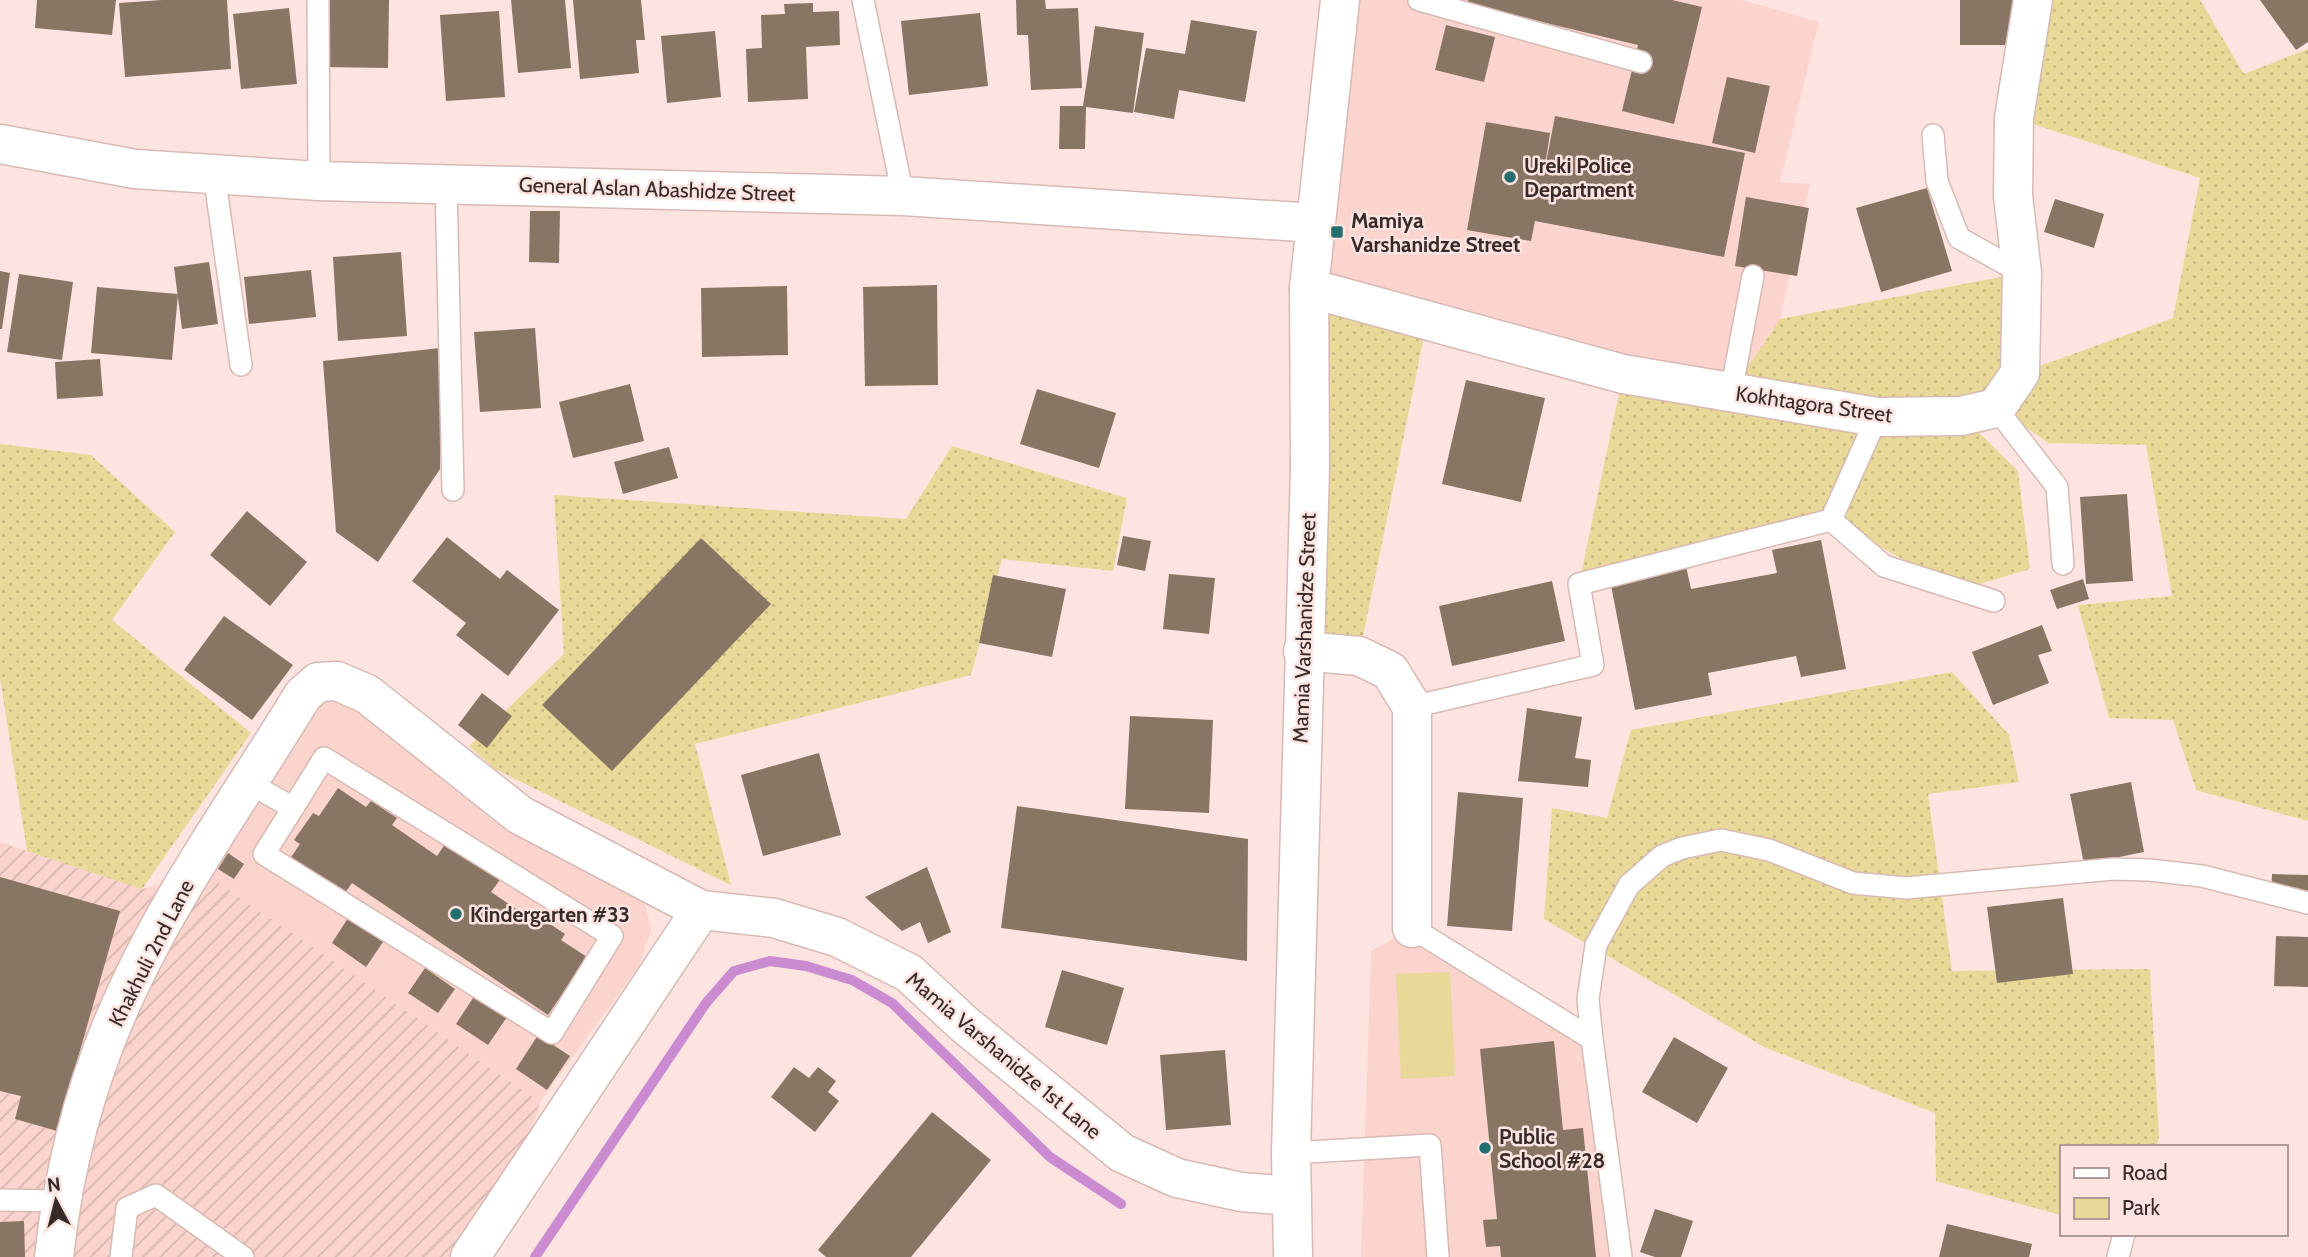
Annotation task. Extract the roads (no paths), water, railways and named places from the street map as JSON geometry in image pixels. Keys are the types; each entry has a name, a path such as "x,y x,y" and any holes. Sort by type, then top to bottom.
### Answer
{"street":[{"name":"Mamia Varshanidze Street","path":"1293,1257 1291,1153 1310,468 1309,288 1340,0"},
{"path":"1996,408 2020,373 2022,273 2013,196 2014,118 2033,0"},
{"name":"General Aslan Abashidze Street","path":"0,144 135,169 319,181 903,197 1315,223"},
{"name":"Kokhtagora Street","path":"1309,288 1623,374 1877,418 1961,416 1996,408"},
{"path":"1303,651 1359,656 1390,671 1412,707 1412,928"},
{"name":"Mamia Varshanidze 1st Lane","path":"249,783 303,695 318,682 337,681 367,694 520,814 701,910 774,918 837,937 909,974 964,1024 1122,1153 1177,1178 1241,1192 1292,1196"},
{"name":"Khakhuli 2nd Lane","path":"54,1257 60,1201 95,1068 129,986 175,902 249,783"},
{"path":"470,1257 701,910"}],"lane":[{"path":"318,0 319,181"},
{"path":"863,0 903,197"},
{"path":"1419,0 1641,62"},
{"path":"1933,135 1937,181 1959,238 2022,273"},
{"path":"214,174 241,365"},
{"path":"446,183 453,490"},
{"path":"1731,392 1753,276"},
{"path":"1996,408 2057,487 2063,564"},
{"path":"1831,520 1877,418"},
{"path":"1831,520 1884,566 1994,601"},
{"path":"1412,707 1593,665 1579,584 1831,520"},
{"path":"324,758 612,936 552,1032 264,854 293,808 324,758"},
{"path":"249,783 293,808"},
{"path":"1621,1257 1588,999 1596,945 1629,885 1662,856 1682,848 1721,840 1769,850 1853,883 1906,888 2113,869 2149,870 2202,876 2308,903"},
{"path":"1412,928 1592,1039"},
{"path":"1291,1153 1430,1145 1438,1257"},
{"path":"0,1193 60,1201"},
{"path":"121,1257 127,1208 156,1195 243,1257"},
{"path":"2118,1257 2123,1236"}],"waterway":[{"path":"535,1257 706,1003 734,971 770,961 806,966 852,980 892,1003 1050,1157 1121,1204"}],"place":[{"name":"Ureki Police Department","path":"1510,177"},
{"name":"Mamiya Varshanidze Street","path":"1337,232"},
{"name":"Kindergarten #33","path":"456,914"},
{"name":"Public School #28","path":"1485,1148"}]}
